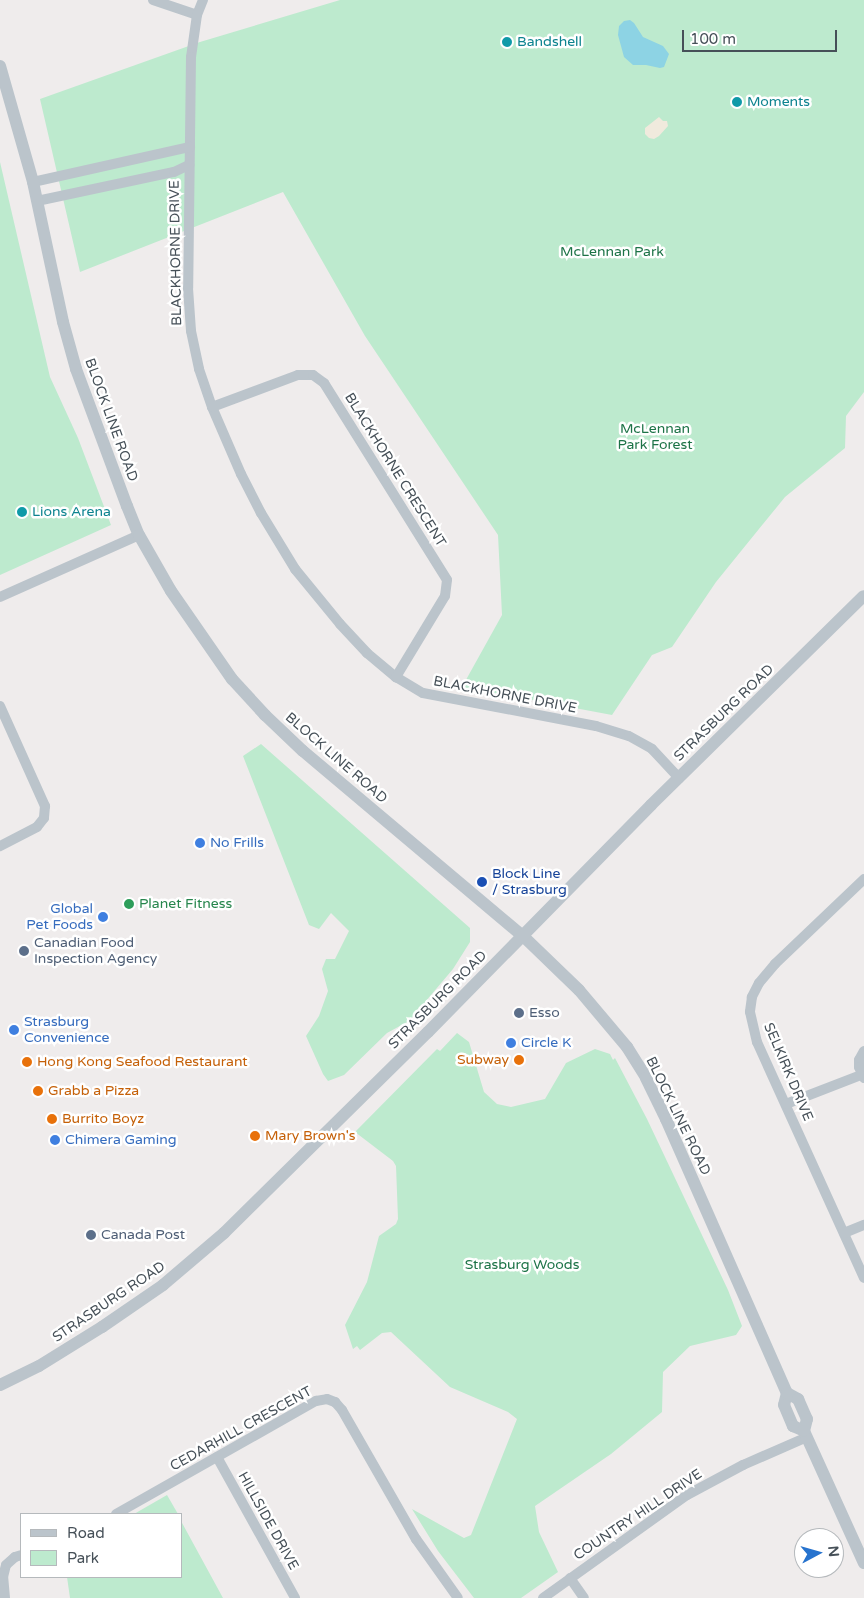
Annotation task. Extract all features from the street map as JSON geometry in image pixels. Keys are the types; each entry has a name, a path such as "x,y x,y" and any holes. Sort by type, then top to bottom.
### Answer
{"street":[{"path":"153,0 197,15"},
{"name":"BLACKHORNE DRIVE","path":"203,0 197,15 191,57 188,288 191,331 199,369 212,407 241,474 261,513 295,569 340,624 367,653 396,677 423,693 596,726 630,736 652,749 679,778"},
{"name":"BLOCK LINE ROAD","path":"0,66 33,182 63,322 76,369 139,535 171,591 220,663 265,715 303,751 524,936 579,990 627,1047 646,1078 787,1393 798,1399 807,1419 806,1434 864,1563"},
{"path":"33,182 190,147"},
{"path":"37,201 174,172 189,165"},
{"name":"BLACKHORNE CRESCENT","path":"212,407 298,375 313,375 324,383 447,580 448,587 441,604 396,677"},
{"path":"0,597 139,535"},
{"name":"STRASBURG ROAD","path":"0,1385 39,1366 86,1338 163,1285 190,1261 307,1152 524,936 679,778 864,596"},
{"path":"0,706 45,806 44,818 37,828 0,846"},
{"name":"SELKIRK DRIVE","path":"864,878 775,964 759,983 752,998 751,1018 757,1042 864,1278"},
{"path":"786,1104 863,1076 859,1060 864,1051"},
{"path":"844,1233 864,1225"},
{"name":"CEDARHILL CRESCENT","path":"118,1513 316,1401 327,1399 335,1402 416,1539 458,1598"},
{"name":"COUNTRY HILL DRIVE","path":"543,1598 687,1495 806,1434"},
{"name":"HILLSIDE DRIVE","path":"218,1457 295,1598"},
{"path":"5,1598 3,1577 6,1565 20,1555"},
{"path":"570,1578 584,1598"}],"green space":[{"name":"McLennan Park","path":"340,0 864,0 864,392 846,416 845,448 785,497 716,582 672,647 652,655 612,715 462,687 502,615 498,535 365,336 283,192 80,272 40,99 200,42"},
{"path":"0,162 50,377 78,438 111,525 0,575"},
{"path":"261,744 470,928 470,942 453,969 409,1021 387,1033 344,1075 328,1081 306,1036 319,1016 328,991 322,969 326,959 335,959 349,931 331,913 319,929 309,925 243,756"},
{"name":"Strasburg Woods","path":"457,1033 469,1042 484,1092 497,1104 511,1107 545,1099 566,1063 595,1049 610,1054 613,1060 615,1058 647,1119 728,1290 742,1326 736,1335 690,1346 663,1372 662,1412 611,1454 535,1506 539,1532 558,1572 521,1598 474,1598 438,1551 412,1509 464,1538 471,1535 517,1419 508,1412 450,1387 391,1332 382,1333 360,1350 357,1346 353,1349 345,1325 367,1282 379,1236 396,1224 398,1219 396,1166 393,1161 355,1132 437,1049 440,1051"},
{"path":"167,1495 177,1513 136,1513"},
{"path":"182,1523 223,1598 70,1598 67,1578 182,1578"}],"sand":[{"path":"659,117 663,121 667,121 668,126 659,136 654,139 649,138 645,134 645,128"}],"water":[{"path":"630,20 643,37 663,46 669,54 664,67 633,65 624,57 618,35 619,26 624,21"}],"place":[{"name":"Bandshell","path":"507,42"},
{"name":"Moments","path":"737,102"},
{"name":"Lions Arena","path":"22,512"},
{"name":"No Frills","path":"200,843"},
{"name":"Block Line / Strasburg","path":"482,882"},
{"name":"Planet Fitness","path":"129,904"},
{"name":"Global Pet Foods","path":"103,917"},
{"name":"Canadian Food Inspection Agency","path":"24,951"},
{"name":"Esso","path":"519,1013"},
{"name":"Strasburg Convenience","path":"14,1030"},
{"name":"Circle K","path":"511,1043"},
{"name":"Subway","path":"519,1060"},
{"name":"Hong Kong Seafood Restaurant","path":"27,1062"},
{"name":"Grabb a Pizza","path":"38,1091"},
{"name":"Burrito Boyz","path":"52,1119"},
{"name":"Mary Brown's","path":"255,1136"},
{"name":"Chimera Gaming","path":"55,1140"},
{"name":"Canada Post","path":"91,1235"}],"park label":[{"name":"McLennan Park Forest","path":"655,438"}]}
